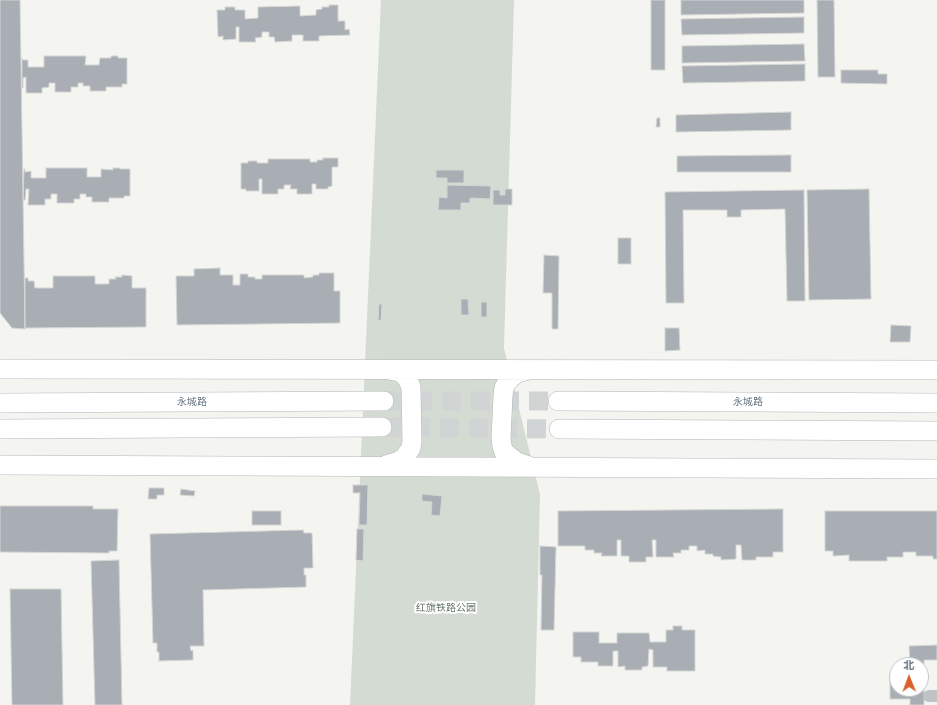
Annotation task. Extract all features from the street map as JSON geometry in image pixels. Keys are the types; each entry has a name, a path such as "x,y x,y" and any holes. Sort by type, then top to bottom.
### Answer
{"main road":[{"path":"0,368 937,370"},
{"path":"379,467 392,464 404,458 411,448 412,441 411,387 405,376 395,370 388,369"},
{"path":"532,370 517,373 510,378 504,388 501,438 504,452 517,462 536,468"},
{"name":"永城路","path":"0,403 384,401"},
{"name":"永城路","path":"558,401 937,403"},
{"path":"0,428 382,426"},
{"path":"559,429 937,431"},
{"path":"0,465 937,469"}],"green space":[{"name":"红旗铁路公园","path":"381,0 514,0 504,348 540,494 535,705 350,705"}],"building":[{"path":"0,0 20,0 25,329 12,328 0,313"},
{"path":"651,0 665,0 665,70 651,70"},
{"path":"681,0 804,0 804,13 681,15"},
{"path":"817,0 834,0 835,77 818,77"},
{"path":"329,5 338,5 338,21 345,21 345,30 349,29 350,35 319,36 319,41 303,41 303,35 292,35 292,41 275,42 274,37 269,37 269,32 262,32 262,37 255,38 256,42 239,42 239,27 236,27 236,39 223,40 223,36 218,37 217,10 225,10 225,7 235,7 235,10 245,10 245,19 258,18 258,7 300,6 300,16 316,15 316,10 322,9 322,7 329,7"},
{"path":"804,17 804,33 682,35 681,19"},
{"path":"804,44 805,61 682,63 682,46"},
{"path":"44,56 86,56 85,65 99,65 100,58 111,58 111,56 127,58 127,84 122,84 122,87 106,87 106,91 90,91 90,86 83,86 83,83 78,83 78,87 71,87 71,92 55,92 55,83 49,83 49,87 42,88 42,93 26,93 26,77 23,78 22,88 22,58 23,60 28,60 28,67 44,67"},
{"path":"805,64 805,81 683,83 682,66"},
{"path":"841,70 878,70 878,74 887,74 887,84 841,83"},
{"path":"791,112 791,130 676,132 676,115"},
{"path":"657,118 660,118 660,127 656,127"},
{"path":"791,155 791,172 677,172 677,156"},
{"path":"323,158 338,158 338,167 332,167 332,186 328,187 328,189 316,189 316,184 312,184 312,194 297,194 297,189 290,189 291,185 284,185 284,189 278,189 278,194 262,194 262,179 259,179 259,191 246,191 246,189 241,189 241,163 257,161 257,163 268,163 268,159 310,159 310,162 317,162 317,160 323,160"},
{"path":"46,168 87,168 87,177 101,177 101,169 130,169 130,196 124,196 124,198 109,198 109,202 92,202 92,197 86,197 86,194 80,194 80,199 74,199 74,203 57,203 57,194 51,194 51,199 45,199 45,205 28,205 29,189 26,189 25,200 23,200 24,169 25,172 31,171 31,178 46,178"},
{"path":"436,170 464,170 464,183 447,183 447,178 436,178"},
{"path":"447,185 491,186 490,199 470,198 470,203 461,203 461,210 438,210 439,197 447,198"},
{"path":"505,189 512,189 512,205 493,205 493,190 500,190 500,195 505,195"},
{"path":"869,189 871,299 809,300 807,190"},
{"path":"804,190 805,301 787,301 785,209 741,210 741,217 727,217 727,210 683,210 684,303 666,303 665,192"},
{"path":"618,238 631,238 631,264 618,264"},
{"path":"544,255 559,256 558,329 552,329 552,293 543,293"},
{"path":"220,268 220,275 233,275 233,285 240,285 240,274 248,274 248,277 262,279 262,275 304,275 304,278 319,275 319,273 334,273 334,291 340,291 340,323 177,325 176,276 194,276 194,269"},
{"path":"122,275 132,276 132,288 146,288 146,327 25,328 25,278 28,278 28,281 34,281 35,288 53,288 53,276 95,276 95,284 109,284 109,279 116,279 115,277 122,277"},
{"path":"461,299 468,299 469,315 461,315"},
{"path":"481,302 487,302 487,317 481,317"},
{"path":"379,304 382,304 381,320 378,321"},
{"path":"891,325 911,326 910,342 890,342"},
{"path":"665,328 679,328 680,350 665,351"},
{"path":"353,485 368,485 367,525 359,525 360,493 353,493"},
{"path":"149,488 164,488 164,495 157,495 157,499 148,499"},
{"path":"181,489 195,491 194,496 180,495"},
{"path":"422,494 442,496 440,516 431,515 432,502 422,501"},
{"path":"0,506 93,506 93,509 118,509 117,551 109,551 109,553 0,552"},
{"path":"783,509 783,552 773,552 773,557 756,557 756,560 742,560 741,545 736,545 736,559 721,560 721,557 713,556 713,554 705,554 705,550 697,551 697,546 689,546 689,550 681,550 681,553 673,553 674,557 656,557 656,540 652,540 653,557 646,557 646,562 629,562 629,556 621,556 621,540 617,540 617,556 601,556 602,553 594,553 594,550 585,550 585,546 558,546 558,511"},
{"path":"252,511 281,511 281,525 252,525"},
{"path":"825,511 937,511 937,559 933,559 933,556 916,556 916,552 903,552 903,557 887,557 887,561 849,561 849,555 833,556 833,551 825,551"},
{"path":"357,529 364,529 363,561 356,560"},
{"path":"303,530 304,533 312,533 313,568 304,568 304,575 306,575 306,587 203,590 204,646 190,646 191,651 193,650 193,660 159,661 157,643 153,643 150,534"},
{"path":"540,546 556,547 554,630 541,630 542,575 540,575"},
{"path":"119,560 122,705 95,705 91,561"},
{"path":"10,589 61,589 63,705 12,705"},
{"path":"673,626 682,626 682,630 695,630 695,671 667,671 667,667 653,667 653,650 649,649 648,666 642,667 642,670 625,670 625,666 618,667 618,651 613,651 613,666 598,666 598,662 581,662 581,657 573,657 573,632 599,632 599,643 617,643 617,633 649,633 650,642 666,642 666,630 673,630"},
{"path":"937,645 937,660 929,660 929,657 910,657 909,646"},
{"path":"890,697 924,697 924,705 910,705 910,699 890,699"}],"tunnel":[{"path":"384,401 558,401"},
{"path":"382,427 559,429"}]}
